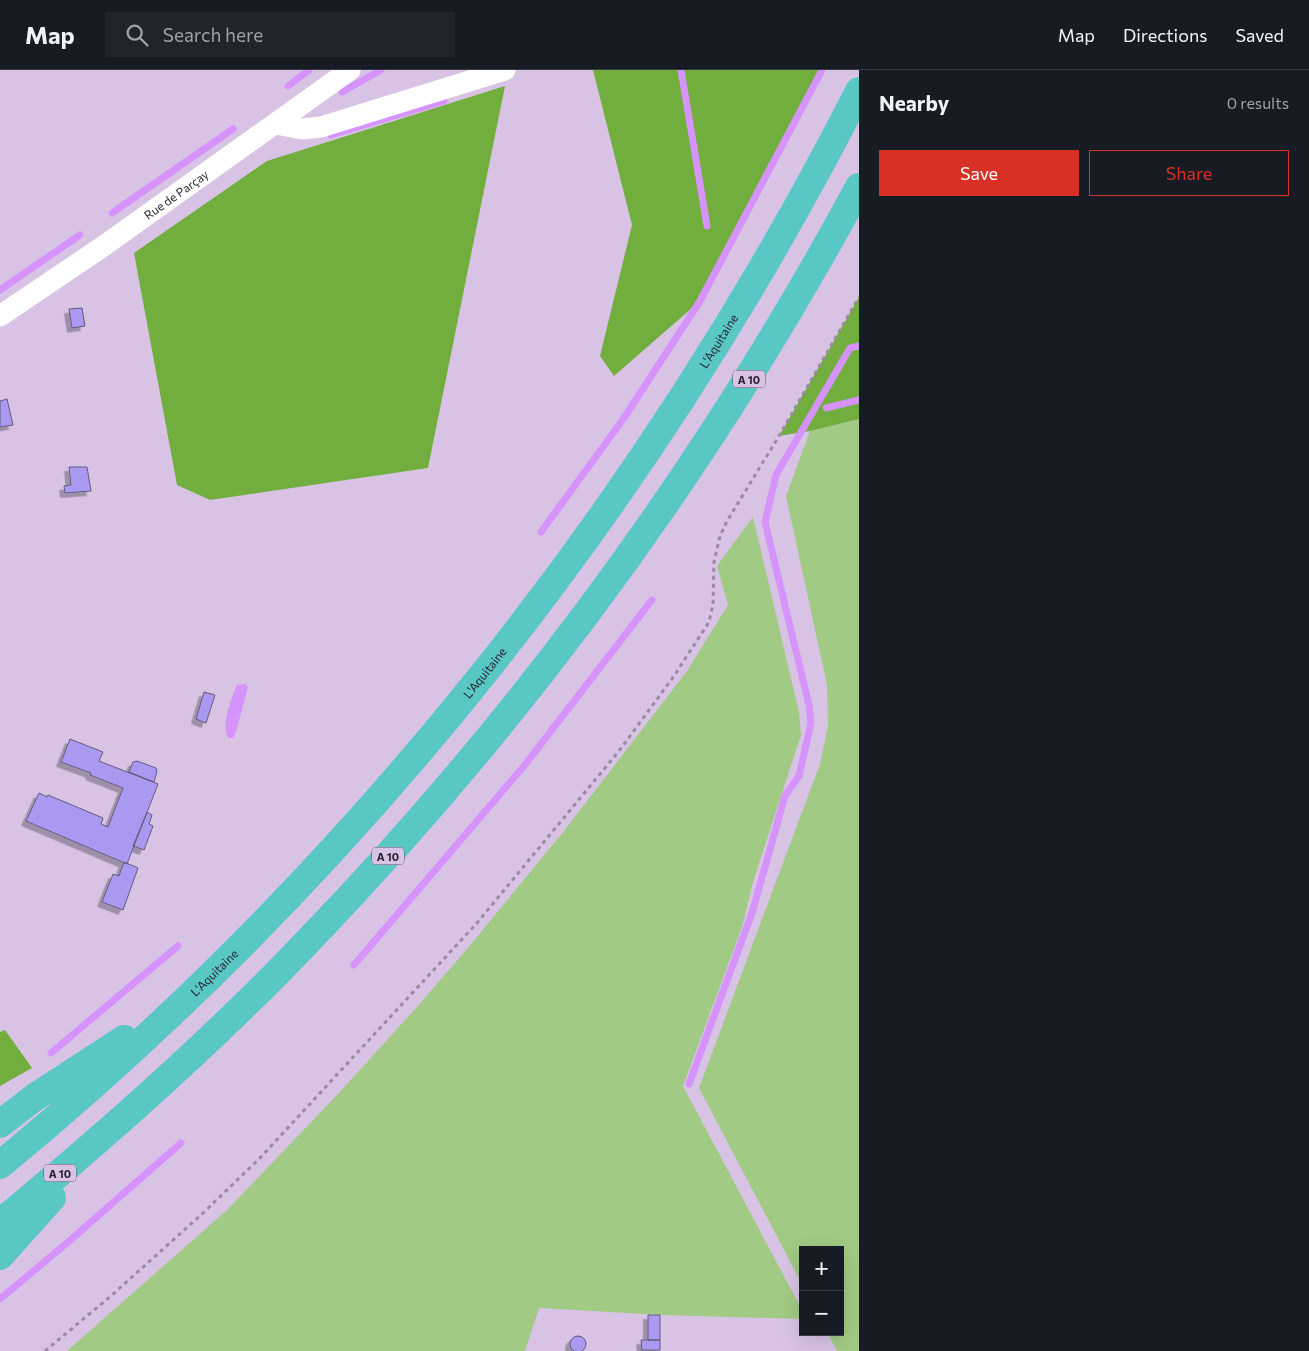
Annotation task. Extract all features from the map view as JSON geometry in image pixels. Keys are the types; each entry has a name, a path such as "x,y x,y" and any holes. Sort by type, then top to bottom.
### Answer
{"highway":[{"name":"L'Aquitaine","path":"0,1165 90,1088 186,999 278,909 389,787 452,713 562,574 661,432 709,358 796,209 859,91"},
{"name":"A 10","path":"0,1223 119,1122 233,1016 317,932 430,808 544,670 626,562 747,382 792,307 859,187"},
{"path":"0,1124 35,1097 186,999"},
{"path":"0,1256 119,1122"}],"street":[{"name":"Rue de Parçay","path":"0,316 276,124 350,70"},
{"path":"276,124 302,129 320,128 505,70"}],"path":[{"path":"45,1351 202,1214 260,1158 477,923 619,751 674,676 709,622 713,604 714,562 720,536 859,297"}],"green space":[{"path":"593,70 822,70 700,301 614,376 600,356 632,225"},
{"path":"505,86 428,468 210,500 177,485 134,253 267,161"},
{"path":"859,297 859,419 810,431 779,436"},
{"path":"859,419 859,1351 837,1351 829,1336 844,1336 844,1246 799,1246 799,1278 699,1088 820,764 828,726 827,685 786,496 810,431"},
{"path":"753,517 799,712 801,735 753,882 742,927 683,1086 799,1304 799,1319 662,1315 539,1308 525,1351 67,1351 227,1210 338,1094 467,949 564,831 687,671 728,605 717,566"},
{"path":"5,1030 32,1068 0,1086 0,1032"}],"shaded area":[{"path":"245,684 248,687 236,732 233,738 228,738 226,719 230,704 237,685"}],"building":[{"path":"82,308 85,326 72,328 69,309"},
{"path":"7,399 13,425 0,427 0,401"},
{"path":"69,467 87,467 91,491 65,493 64,486 71,485"},
{"path":"204,692 215,695 206,723 196,719"},
{"path":"70,739 103,752 99,761 158,784 127,864 26,821 39,793 103,818 101,824 108,827 123,788 61,762"},
{"path":"137,761 156,768 154,782 129,772 133,762"},
{"path":"147,812 152,815 149,824 153,826 144,850 133,846"},
{"path":"124,862 138,868 123,910 102,902 113,874 119,876"},
{"path":"648,1315 660,1315 660,1340 648,1340"},
{"path":"578,1336 586,1344 578,1352 570,1344"},
{"path":"641,1340 660,1340 660,1350 642,1350"}],"waterway":[{"path":"288,86 309,70"},
{"path":"342,92 381,70"},
{"path":"681,70 707,226"},
{"path":"541,532 624,418 700,301 822,70"},
{"path":"331,135 444,101"},
{"path":"112,213 233,129"},
{"path":"0,290 80,235"},
{"path":"689,1084 752,913 785,796 799,776 811,723 809,705 765,522 776,475 850,348 859,346"},
{"path":"826,408 859,400"},
{"path":"354,965 524,766 652,600"},
{"path":"51,1053 178,946"},
{"path":"0,1299 181,1143"}]}
